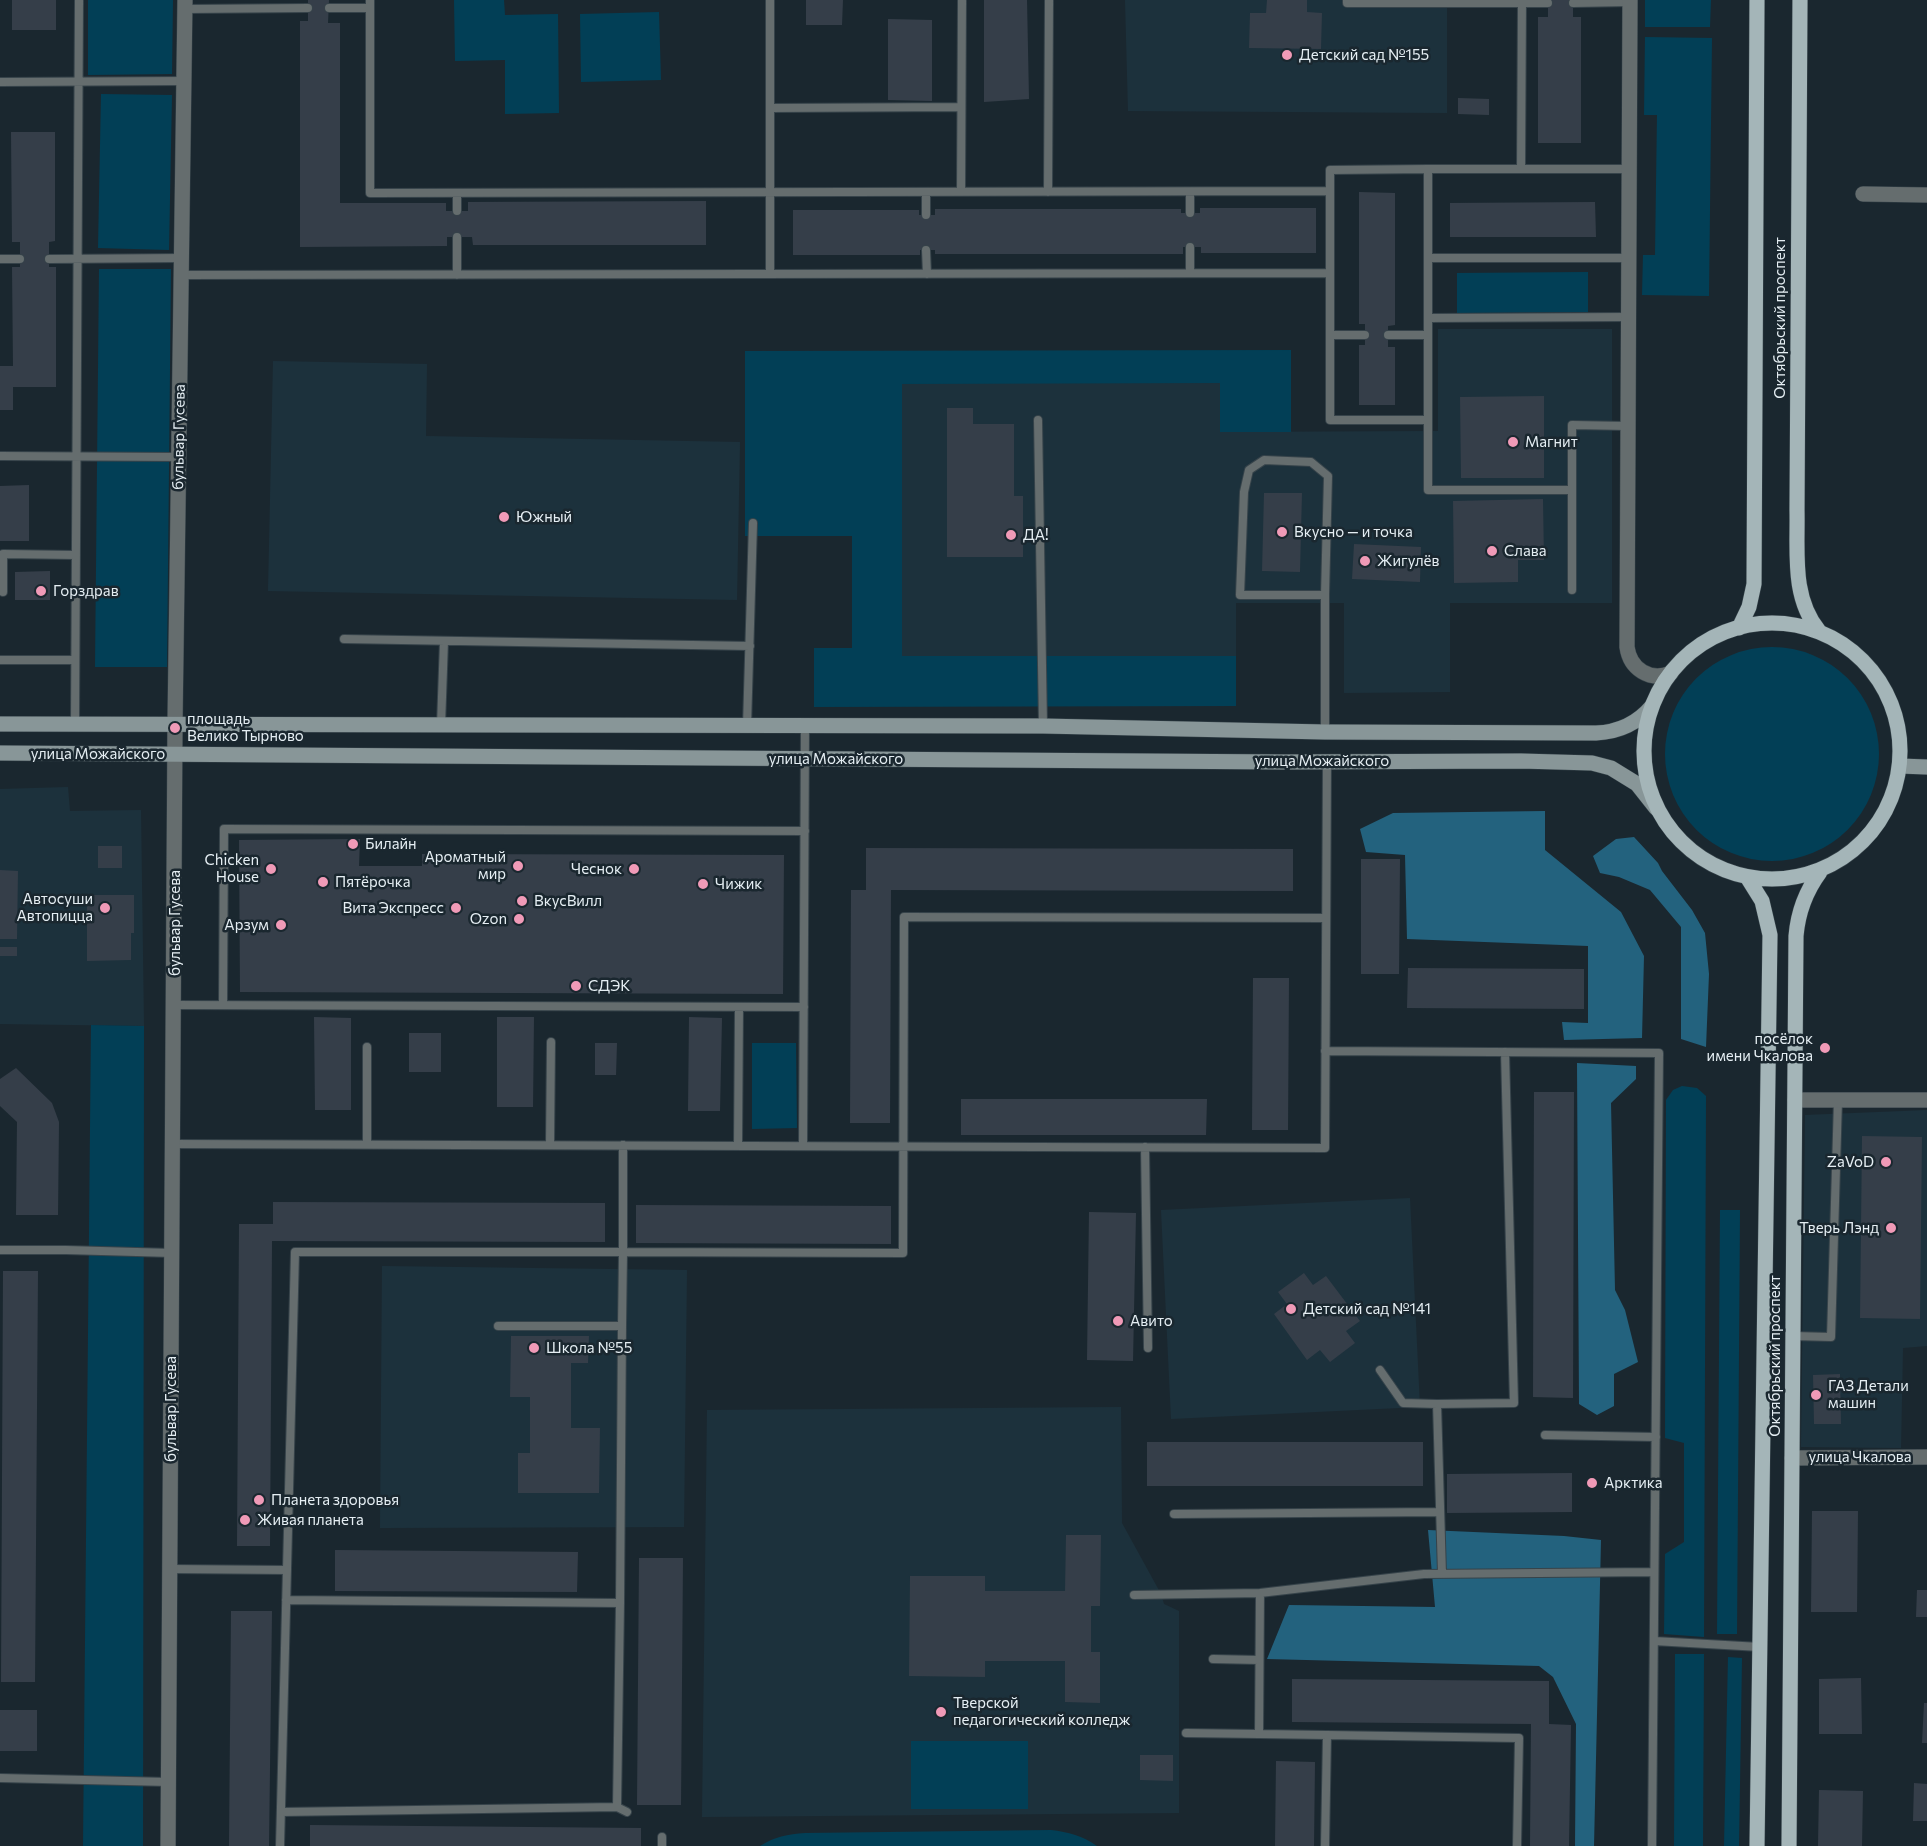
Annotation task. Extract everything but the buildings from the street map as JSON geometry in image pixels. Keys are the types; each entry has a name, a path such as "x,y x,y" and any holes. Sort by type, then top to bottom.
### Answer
{"main road":[{"name":"Октябрьский проспект","path":"1739,628 1749,607 1754,584 1757,0"},
{"name":"Октябрьский проспект","path":"1800,0 1797,510 1799,582 1804,608 1819,631"},
{"path":"1779,624 1819,631 1852,651 1871,669 1891,702 1898,727 1900,766 1892,796 1869,836 1846,857 1820,872 1789,879 1747,877 1722,869 1689,849 1670,830 1656,808 1648,783 1645,757 1646,732 1652,706 1671,673 1713,638 1739,628 1779,624"},
{"name":"улица Можайского","path":"0,724 1043,726 1325,732 1604,733 1627,727 1641,718 1652,706"},
{"name":"улица Можайского","path":"0,753 1521,761 1592,764 1611,768 1629,778 1644,791 1656,808"},
{"path":"1900,766 1927,767"},
{"name":"Октябрьский проспект","path":"1789,1846 1797,928 1804,898 1820,872"},
{"name":"Октябрьский проспект","path":"1747,877 1764,908 1770,935 1757,1846"}],"street":[{"path":"1630,1 1627,647 1632,663 1640,671 1661,676 1671,673"},
{"name":"бульвар Гусева","path":"168,1846 175,724 185,4"},
{"path":"1863,194 1927,195"},
{"path":"1795,1100 1927,1100"},
{"name":"улица Чкалова","path":"1792,1458 1927,1457"}],"lane":[{"path":"75,724 79,0"},
{"path":"770,0 770,274"},
{"path":"960,192 962,0"},
{"path":"1048,192 1049,0"},
{"path":"1347,0 1347,3 1522,1 1548,3"},
{"path":"1521,169 1522,1"},
{"path":"1573,3 1630,1"},
{"path":"185,4 308,8"},
{"path":"328,8 370,4 370,193 1330,191"},
{"path":"0,82 184,81"},
{"path":"770,108 961,107"},
{"path":"1428,169 1428,490 1572,490"},
{"path":"1428,420 1330,420 1330,170 1629,169"},
{"path":"926,192 926,215"},
{"path":"1190,192 1190,213"},
{"path":"457,193 457,211"},
{"path":"457,237 457,275"},
{"path":"1190,247 1190,273"},
{"path":"926,250 927,274"},
{"path":"49,259 182,258"},
{"path":"1428,258 1629,258"},
{"path":"0,259 20,259"},
{"path":"181,275 1330,273"},
{"path":"1428,318 1628,317"},
{"path":"1330,335 1365,335"},
{"path":"1388,335 1428,335"},
{"path":"1038,420 1043,726"},
{"path":"1572,590 1572,425 1628,426"},
{"path":"0,456 179,457"},
{"path":"1325,595 1240,595 1244,492 1249,470 1264,460 1311,462 1328,476 1325,732"},
{"path":"747,726 753,523"},
{"path":"3,592 3,554 76,555"},
{"path":"344,639 750,646"},
{"path":"441,725 444,642"},
{"path":"0,660 75,660"},
{"path":"803,1146 805,726"},
{"path":"173,1143 1325,1148 1327,761"},
{"path":"222,1005 224,829 805,831"},
{"path":"280,1846 295,1252 903,1253 904,917 1326,918"},
{"path":"174,1005 804,1007"},
{"path":"738,1146 739,1007"},
{"path":"550,1145 551,1042"},
{"path":"367,1047 367,1144"},
{"path":"1325,1051 1659,1053 1652,1846"},
{"path":"1380,1370 1403,1403 1514,1403 1505,1052"},
{"path":"1793,1336 1831,1337 1838,1100"},
{"path":"617,1807 623,1145"},
{"path":"1145,1147 1148,1348"},
{"path":"0,1250 172,1253"},
{"path":"498,1326 622,1326"},
{"path":"1437,1404 1442,1574"},
{"path":"1545,1435 1656,1437"},
{"path":"1174,1514 1440,1512"},
{"path":"170,1569 287,1570"},
{"path":"1134,1595 1260,1593 1424,1574 1654,1572"},
{"path":"1259,1734 1260,1593"},
{"path":"286,1600 620,1603"},
{"path":"1654,1641 1760,1647"},
{"path":"1213,1659 1259,1660"},
{"path":"1186,1733 1519,1738 1517,1846"},
{"path":"1324,1846 1327,1736"},
{"path":"0,1778 169,1782"},
{"path":"281,1812 617,1807 627,1812"}],"shaded area":[{"path":"88,0 173,0 172,74 88,75"},
{"path":"454,0 504,0 505,15 558,14 559,113 505,114 505,60 455,61"},
{"name":"Детский сад №155","path":"1125,0 1447,0 1447,113 1128,111"},
{"path":"1645,0 1711,0 1710,27 1645,27"},
{"path":"659,12 661,80 581,82 580,14"},
{"path":"1645,37 1712,38 1709,296 1642,295 1643,255 1655,255 1657,115 1644,115"},
{"path":"101,94 172,95 169,250 98,248"},
{"path":"99,269 171,269 167,667 95,667"},
{"path":"1588,272 1588,312 1457,313 1457,273"},
{"path":"1438,329 1612,329 1612,603 1450,603 1450,692 1344,693 1344,603 1236,603 1236,656 902,656 902,383 1220,383 1221,432 1438,431"},
{"path":"1291,350 1291,432 1220,432 1220,383 902,384 902,656 1236,656 1236,706 814,707 814,648 852,648 852,536 745,536 745,351"},
{"name":"Южный","path":"273,361 427,364 426,436 740,442 737,600 268,591"},
{"path":"1761,647 1783,647 1813,655 1832,665 1848,678 1861,694 1871,713 1879,743 1879,765 1871,795 1861,814 1848,830 1832,843 1803,857 1783,861 1761,861 1741,857 1721,848 1704,837 1689,822 1669,785 1665,765 1665,743 1669,723 1678,703 1689,686 1704,671 1741,651"},
{"path":"68,787 70,811 141,810 144,1026 0,1024 0,789"},
{"path":"1545,811 1545,850 1621,912 1644,956 1642,1038 1564,1040 1562,1022 1588,1023 1588,946 1407,939 1405,855 1366,852 1360,829 1393,813"},
{"path":"1634,837 1658,863 1692,910 1705,933 1709,974 1706,1047 1681,1039 1681,927 1650,890 1619,877 1600,873 1593,856 1616,839"},
{"path":"91,1025 144,1026 143,1846 83,1846"},
{"path":"752,1043 796,1043 797,1128 752,1129"},
{"path":"1577,1063 1636,1066 1636,1079 1611,1103 1615,1290 1625,1310 1638,1362 1614,1374 1614,1406 1597,1415 1579,1404"},
{"path":"1682,1086 1697,1088 1706,1096 1704,1637 1664,1634 1665,1554 1684,1542 1684,1443 1665,1438 1666,1100 1673,1090"},
{"path":"1927,1110 1927,1346 1903,1348 1901,1448 1801,1447 1805,1115"},
{"name":"Детский сад №141","path":"1410,1198 1420,1407 1171,1419 1161,1210"},
{"path":"1720,1210 1740,1210 1737,1634 1717,1634"},
{"name":"Школа №55","path":"382,1266 687,1270 684,1527 380,1528"},
{"name":"Тверской педагогический колледж","path":"1121,1407 1122,1523 1161,1594 1164,1604 1179,1611 1179,1813 702,1817 707,1410"},
{"path":"1428,1530 1564,1536 1601,1540 1594,1846 1575,1846 1576,1724 1553,1677 1539,1666 1267,1659 1289,1605 1435,1607"},
{"path":"1675,1654 1704,1654 1703,1846 1674,1846"},
{"path":"1728,1657 1742,1658 1739,1846 1724,1846"},
{"path":"911,1741 1028,1741 1028,1809 911,1809"},
{"path":"1051,1830 1075,1835 1097,1846 760,1846 781,1837 805,1833"}],"place":[{"name":"Детский сад №155","path":"1287,55"},
{"name":"Магнит","path":"1513,442"},
{"name":"Южный","path":"504,517"},
{"name":"Вкусно — и точка","path":"1282,532"},
{"name":"ДА!","path":"1011,535"},
{"name":"Слава","path":"1492,551"},
{"name":"Жигулёв","path":"1365,561"},
{"name":"Горздрав","path":"41,591"},
{"name":"площадь Велико Тырново","path":"175,728"},
{"name":"Билайн","path":"353,844"},
{"name":"Ароматный мир","path":"518,866"},
{"name":"Chicken House","path":"271,869"},
{"name":"Чеснок","path":"634,869"},
{"name":"Пятёрочка","path":"323,882"},
{"name":"Чижик","path":"703,884"},
{"name":"ВкусВилл","path":"522,901"},
{"name":"Автосуши Автопицца","path":"105,908"},
{"name":"Вита Экспресс","path":"456,908"},
{"name":"Ozon","path":"519,919"},
{"name":"Арзум","path":"281,925"},
{"name":"СДЭК","path":"576,986"},
{"name":"посёлок имени Чкалова","path":"1825,1048"},
{"name":"ZaVoD","path":"1886,1162"},
{"name":"Тверь Лэнд","path":"1891,1228"},
{"name":"Детский сад №141","path":"1291,1309"},
{"name":"Авито","path":"1118,1321"},
{"name":"Школа №55","path":"534,1348"},
{"name":"ГАЗ Детали машин","path":"1816,1395"},
{"name":"Арктика","path":"1592,1483"},
{"name":"Планета здоровья","path":"259,1500"},
{"name":"Живая планета","path":"245,1520"},
{"name":"Тверской педагогический колледж","path":"941,1712"}]}
